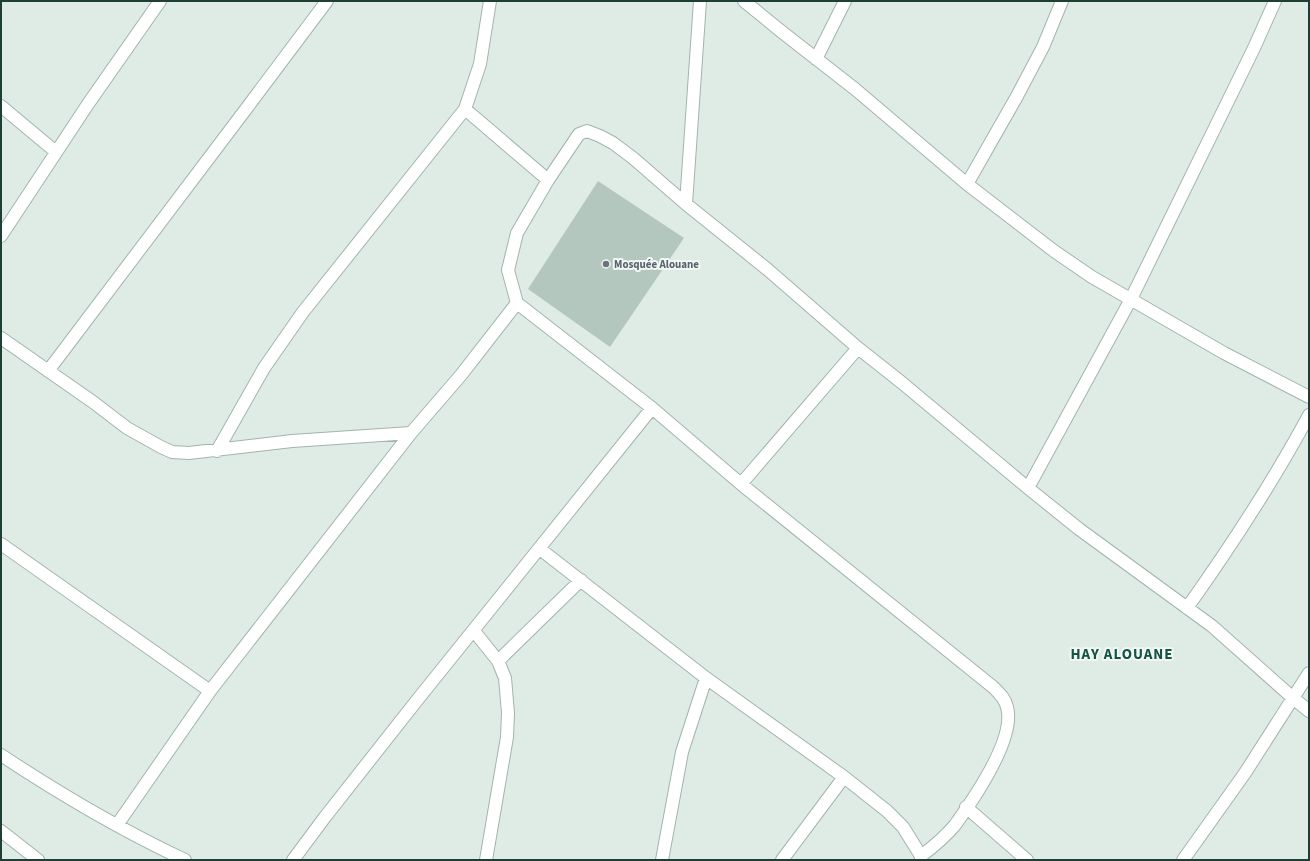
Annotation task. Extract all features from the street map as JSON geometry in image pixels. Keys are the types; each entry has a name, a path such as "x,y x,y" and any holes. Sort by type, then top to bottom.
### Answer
{"street":[{"path":"1,236 56,152 160,1"},
{"path":"48,370 327,1"},
{"path":"217,450 264,368 303,312 465,109 480,64 488,24 490,1"},
{"path":"686,204 700,1"},
{"path":"744,1 854,89 967,184 1054,251 1092,277 1224,352 1309,397"},
{"path":"816,59 845,1"},
{"path":"967,184 1043,48 1062,1"},
{"path":"1028,488 1131,299 1254,48 1275,1"},
{"path":"1,106 56,152"},
{"path":"465,109 548,180"},
{"path":"540,549 706,678 844,777 887,811 903,828 921,858 954,826 986,778 1002,744 1008,723 1008,707 1004,698 993,687 741,484 652,408 517,303 508,270 517,233 548,180 579,134 587,131 614,143 766,269 858,348 1028,488 1079,529 1212,626 1309,711"},
{"path":"117,825 210,691 412,433 461,375 517,303"},
{"path":"1,338 93,402 127,428 172,452 189,453 292,441 412,433"},
{"path":"741,484 858,348"},
{"path":"293,860 324,817 393,730 652,408"},
{"path":"1186,608 1256,504 1288,453 1309,415"},
{"path":"1,544 210,691"},
{"path":"498,661 581,580"},
{"path":"474,631 498,661 505,678 507,689 507,737 486,860"},
{"path":"1184,860 1245,772 1309,673"},
{"path":"662,860 682,752 706,678"},
{"path":"1,755 48,786 117,825 184,860"},
{"path":"782,860 844,777"},
{"path":"966,807 1027,860"},
{"path":"1,831 38,860"}],"building":[{"name":"Mosquée Alouane","path":"598,181 684,238 610,347 528,289"}],"place":[{"name":"Mosquée Alouane","path":"606,264"}],"district":[{"name":"HAY ALOUANE","path":"1122,654"}]}
